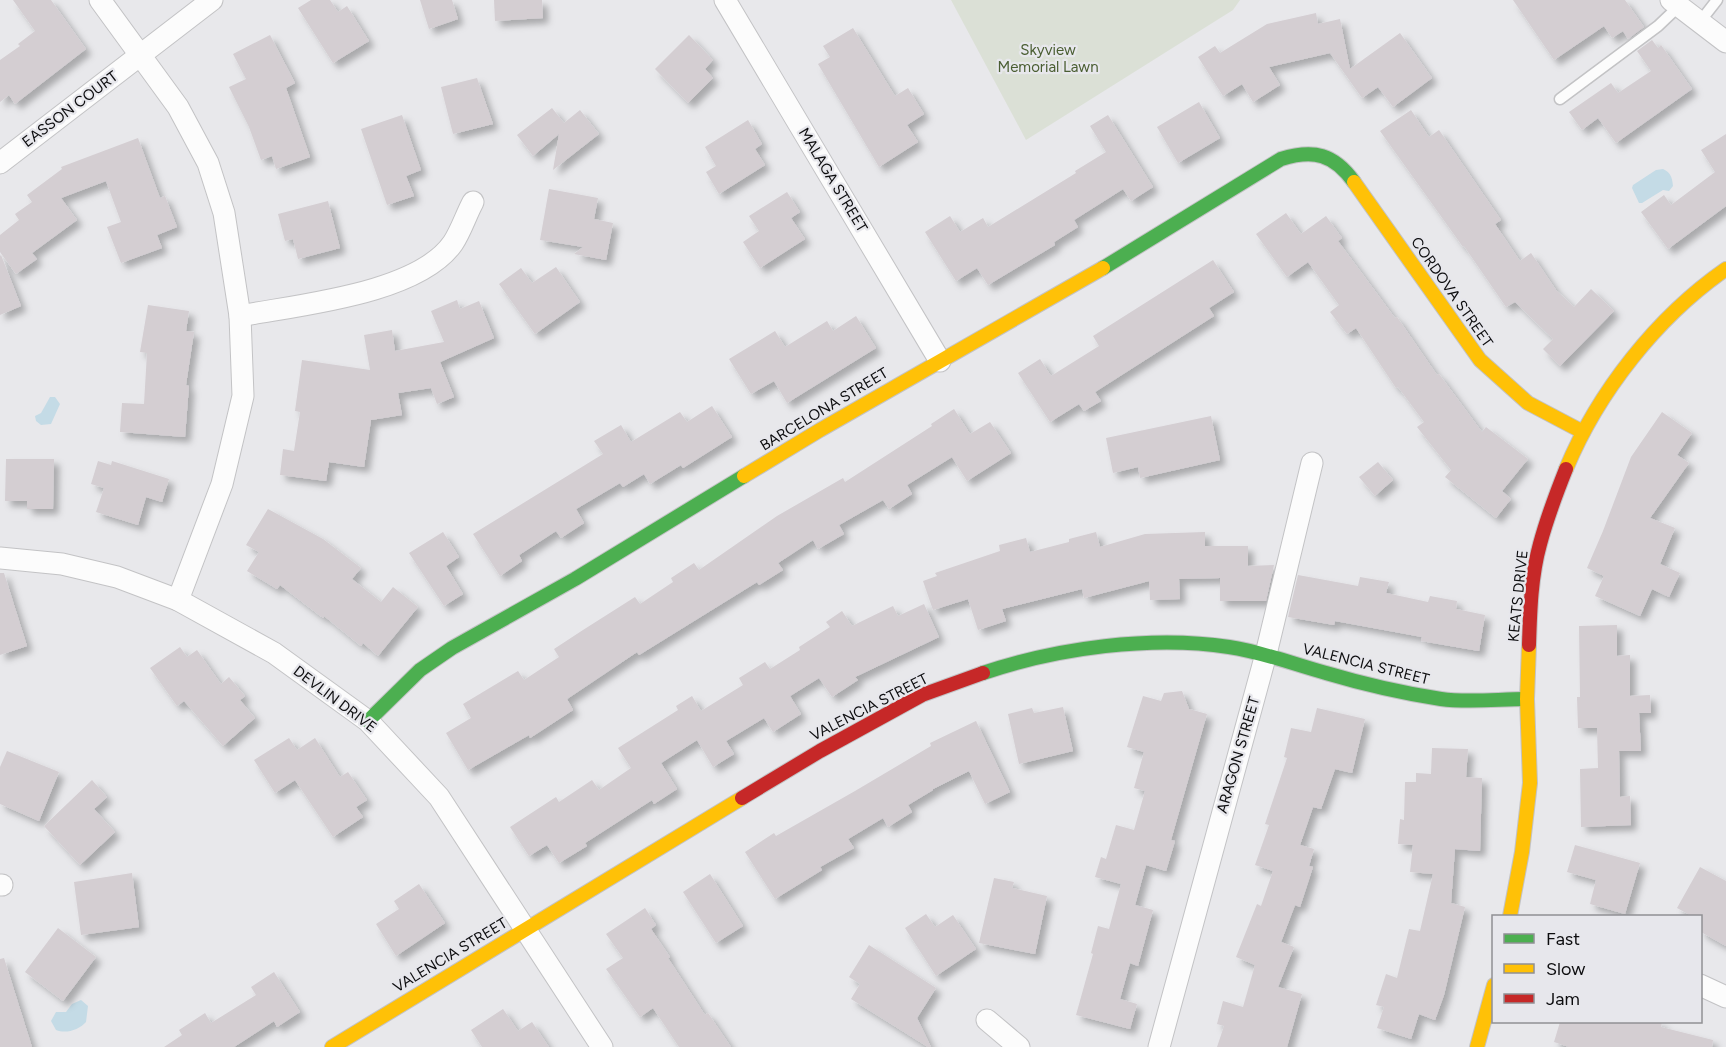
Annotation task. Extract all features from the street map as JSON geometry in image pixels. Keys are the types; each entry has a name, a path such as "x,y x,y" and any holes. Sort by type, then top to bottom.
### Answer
{"street":[{"path":"100,0 178,107 208,163 224,213 240,316 243,396 222,484 178,600"},
{"path":"141,55 212,0"},
{"name":"MALAGA STREET","path":"725,0 940,361"},
{"path":"1674,4 1726,42"},
{"name":"EASSON COURT","path":"0,163 141,55"},
{"name":"BARCELONA STREET","path":"368,721 420,670 452,648 575,579 820,430 1102,268 1281,159 1298,153 1313,152"},
{"name":"CORDOVA STREET","path":"1313,152 1330,158 1343,167 1354,180 1480,360 1528,403 1583,432"},
{"path":"240,316 333,300 393,283 431,265 452,244 473,202"},
{"name":"KEATS DRIVE","path":"1510,915 1522,852 1530,783 1527,699 1530,607 1539,546 1554,498 1583,432 1614,380 1654,333 1709,281 1726,269"},
{"name":"ARAGON STREET","path":"1159,1047 1266,654 1312,463"},
{"name":"DEVLIN DRIVE","path":"0,558 62,564 117,577 178,600 274,653 368,721 439,797 602,1047"},
{"name":"VALENCIA STREET","path":"332,1047 820,751 922,695 987,672 1061,653 1124,644 1187,643 1266,654 1326,673 1443,699 1527,699"},
{"path":"1702,985 1726,997"},
{"path":"1477,1047 1492,991"},
{"path":"987,1020 1019,1047"}],"lane":[{"path":"1699,23 1717,0"},
{"path":"1560,99 1658,26 1674,4"}],"green space":[{"name":"Skyview Memorial Lawn","path":"951,0 1240,0 1233,10 1026,140"}],"water":[{"path":"1663,169 1671,176 1673,186 1669,191 1663,190 1639,203 1632,188 1633,185 1656,170"},
{"path":"50,397 55,397 60,404 51,424 41,425 36,421 35,416 41,413"},
{"path":"81,1000 88,1006 86,1022 72,1031 56,1030 51,1021 56,1012 66,1012 72,1004"}],"building":[{"path":"13,0 51,0 86,49 15,104 9,95 0,102 0,60 20,46 18,44 35,31"},
{"path":"311,0 330,0 338,12 347,6 369,41 333,63 298,8"},
{"path":"420,0 452,0 458,19 429,29"},
{"path":"494,0 542,0 543,18 495,21"},
{"path":"1513,0 1625,0 1644,27 1628,39 1623,31 1612,38 1604,26 1554,60"},
{"path":"1316,13 1318,24 1340,19 1350,69 1400,33 1432,78 1393,107 1378,87 1362,98 1330,53 1269,67 1280,85 1253,102 1242,84 1223,96 1198,57 1215,46 1220,53 1267,24"},
{"path":"853,28 895,96 908,88 924,114 907,125 918,142 879,167 818,64 830,57 823,46"},
{"path":"270,35 295,83 286,88 310,157 276,169 272,156 261,160 249,127 229,87 246,79 233,54"},
{"path":"689,35 713,60 705,69 713,78 688,103 655,69"},
{"path":"1652,40 1658,48 1661,45 1692,89 1616,143 1598,118 1582,130 1569,112 1611,83 1618,93 1651,71 1637,51"},
{"path":"477,78 493,124 453,134 441,87"},
{"path":"1199,102 1220,138 1178,163 1157,127"},
{"path":"552,108 564,123 580,110 599,134 553,170 559,134 533,156 517,135"},
{"path":"1411,110 1429,137 1439,130 1501,220 1495,224 1520,261 1531,253 1556,290 1574,307 1591,289 1614,311 1560,366 1543,349 1553,339 1515,302 1506,307 1380,131"},
{"path":"402,115 421,170 406,176 414,196 387,205 361,129"},
{"path":"1108,115 1153,187 1131,201 1123,189 1074,220 1078,227 1054,242 1055,245 988,285 977,268 956,281 925,232 950,216 960,232 983,218 988,227 1076,173 1075,171 1106,152 1090,126"},
{"path":"748,120 762,144 755,149 765,165 719,194 706,172 716,166 705,147"},
{"path":"1726,134 1726,206 1668,249 1641,212 1664,195 1671,205 1715,172 1701,150"},
{"path":"138,138 160,198 165,196 177,227 157,235 162,248 121,263 107,227 121,222 106,181 61,198 77,220 32,253 37,259 16,274 0,252 0,235 19,220 15,214 32,202 27,195 62,169 61,167"},
{"path":"549,189 598,198 594,219 613,223 606,260 574,254 583,247 540,240"},
{"path":"787,192 800,212 791,218 805,239 760,268 743,242 759,231 749,216"},
{"path":"328,201 340,248 298,259 293,239 285,241 278,214"},
{"path":"1286,213 1301,234 1326,216 1342,238 1338,241 1482,432 1486,427 1528,459 1502,491 1511,499 1496,518 1445,477 1451,470 1417,427 1424,422 1398,387 1396,388 1356,328 1347,334 1330,312 1339,305 1308,262 1287,277 1256,234"},
{"path":"0,256 21,306 0,315"},
{"path":"1213,260 1234,292 1209,308 1214,316 1095,392 1101,401 1084,411 1079,404 1050,422 1018,373 1040,359 1051,376 1099,346 1093,336"},
{"path":"556,267 580,302 535,334 499,284 521,268 532,283"},
{"path":"457,300 460,309 479,301 494,338 440,362 454,397 437,404 431,388 398,393 402,415 371,420 364,467 329,462 326,481 280,475 283,449 294,451 300,412 295,411 302,360 370,370 364,335 392,330 395,351 444,342 431,311"},
{"path":"148,305 189,311 186,331 194,332 186,385 189,386 185,437 120,432 122,403 144,404 147,353 140,352"},
{"path":"856,316 876,348 787,403 774,381 751,394 729,359 775,331 785,347 827,321 833,331"},
{"path":"712,406 732,437 683,468 681,465 650,484 644,474 623,487 620,483 576,509 584,523 561,538 556,531 519,555 522,561 500,576 473,534 603,454 594,441 621,425 631,442 680,412 687,422"},
{"path":"954,409 970,434 990,422 1011,453 967,481 952,457 907,485 912,494 889,509 883,500 839,525 844,534 818,549 813,540 778,563 783,570 759,585 757,582 639,655 637,652 567,699 573,710 530,738 529,735 468,770 446,733 471,718 463,704 518,671 524,680 559,657 554,649 635,597 640,604 673,582 671,578 694,563 699,570 777,516 843,478 845,482 932,426 931,424"},
{"path":"1662,412 1692,433 1677,455 1689,463 1650,518 1675,528 1660,564 1680,573 1669,597 1652,589 1640,616 1595,596 1604,576 1587,568 1631,457"},
{"path":"1211,416 1220,460 1140,478 1138,467 1113,473 1106,438"},
{"path":"6,459 54,459 53,509 27,509 27,501 5,501"},
{"path":"98,461 111,465 112,461 169,479 162,502 146,497 138,525 96,512 104,488 91,484"},
{"path":"1378,462 1393,480 1375,496 1359,477"},
{"path":"268,509 323,539 361,568 352,579 381,602 393,587 418,607 378,656 363,643 361,646 280,585 277,589 247,571 259,552 246,545"},
{"path":"443,532 459,557 446,566 463,594 444,606 409,553"},
{"path":"1096,532 1100,547 1145,534 1205,532 1205,546 1248,546 1248,566 1274,565 1266,601 1220,601 1220,578 1179,579 1180,599 1150,600 1149,581 1084,598 1082,589 1002,609 1006,621 978,630 968,599 933,610 923,581 937,576 935,573 1000,551 999,545 1026,538 1030,552"},
{"path":"0,573 4,573 27,646 0,655"},
{"path":"1298,575 1358,586 1360,577 1389,582 1386,593 1428,602 1430,596 1457,601 1456,609 1485,615 1479,651 1421,641 1422,637 1335,621 1334,625 1288,617"},
{"path":"924,604 939,637 855,677 858,680 832,697 819,678 790,696 801,714 773,732 764,718 726,741 734,754 713,767 697,740 661,763 677,789 654,804 652,800 585,843 587,846 559,863 547,845 529,856 510,827 556,797 559,802 592,780 599,790 631,768 618,748 678,710 676,706 692,696 701,711 743,685 739,678 765,662 770,669 830,627 826,622 842,611 852,626 893,606 898,616"},
{"path":"1617,625 1617,656 1630,655 1630,696 1650,695 1651,713 1639,713 1641,751 1619,751 1620,797 1630,796 1631,825 1581,827 1580,769 1598,768 1597,728 1578,728 1579,626"},
{"path":"180,647 187,657 197,650 221,684 229,677 245,696 240,700 255,718 223,746 184,701 177,706 150,668"},
{"path":"1182,691 1189,709 1207,714 1171,840 1175,841 1166,871 1146,865 1135,905 1153,910 1138,966 1130,963 1120,999 1137,1004 1130,1029 1076,1015 1093,954 1091,953 1098,926 1109,929 1121,884 1095,877 1101,857 1106,859 1116,825 1134,830 1145,791 1134,788 1144,752 1127,747 1143,696 1161,701 1164,693"},
{"path":"1063,707 1073,751 1019,764 1008,714 1032,708 1034,713"},
{"path":"1317,708 1365,719 1352,773 1335,769 1321,809 1313,807 1300,845 1314,849 1309,866 1313,867 1300,907 1295,905 1281,942 1294,947 1278,987 1302,994 1287,1047 1217,1047 1224,1026 1217,1024 1223,1001 1243,1007 1255,965 1236,957 1257,904 1261,906 1273,871 1255,865 1269,825 1265,824 1287,758 1284,757 1291,728 1311,732"},
{"path":"976,721 1010,792 985,804 969,771 933,789 908,805 912,812 888,827 883,818 848,839 854,848 820,867 822,870 775,899 745,852 774,833 776,836 855,791 931,746 930,743"},
{"path":"289,738 297,750 315,738 340,777 348,772 367,800 356,807 363,817 333,837 295,780 275,793 254,760"},
{"path":"1432,748 1468,749 1466,777 1482,778 1480,851 1455,849 1451,903 1465,907 1444,995 1435,1020 1419,1014 1411,1039 1377,1028 1384,1007 1376,1005 1386,974 1397,978 1409,929 1420,931 1433,874 1410,872 1413,845 1398,844 1400,819 1404,820 1405,782 1416,782 1416,773 1431,774"},
{"path":"7,751 59,772 39,821 0,804 0,767"},
{"path":"92,780 107,797 94,809 115,832 80,865 44,826"},
{"path":"1575,845 1640,863 1625,914 1590,904 1596,880 1567,872"},
{"path":"1700,867 1726,881 1726,946 1702,933 1702,915 1690,915 1677,908"},
{"path":"132,873 139,927 81,935 74,882"},
{"path":"710,874 743,926 716,943 683,892"},
{"path":"994,878 1014,882 1012,888 1047,896 1035,954 979,943"},
{"path":"419,884 445,923 396,956 376,924 399,909 394,901"},
{"path":"645,908 656,925 651,929 670,957 668,958 705,1015 708,1013 731,1047 679,1047 653,1008 640,1017 606,969 623,958 606,934"},
{"path":"926,914 935,927 953,915 976,949 936,976 905,928"},
{"path":"58,928 96,957 63,1001 25,972"},
{"path":"869,945 936,988 917,1018 931,1047 851,999 860,984 849,977"},
{"path":"4,958 32,1047 0,1047 0,959"},
{"path":"274,972 300,1012 277,1027 274,1021 234,1047 164,1047 182,1035 179,1030 205,1013 211,1023 256,995 251,987"},
{"path":"503,1009 518,1031 532,1022 549,1047 482,1047 471,1030"},
{"path":"1560,1023 1662,1023 1661,1027 1713,1040 1712,1047 1569,1047 1554,1042"}],"traffic: fast":[{"path":"1103,268 1281,159 1304,154 1322,156 1339,165 1354,182"},
{"path":"368,721 420,670 452,648 575,579 744,476"},
{"path":"983,673 1012,664 1073,651 1105,646 1168,642 1229,647 1254,652 1354,681 1426,697 1462,701 1527,699"}],"traffic: slow":[{"path":"1354,182 1480,360 1528,403 1583,432"},
{"path":"744,476 1103,268"},
{"path":"1566,469 1595,412 1632,358 1676,310 1726,269"},
{"path":"1510,915 1522,852 1530,783 1527,699 1529,645"},
{"path":"332,1047 742,798"},
{"path":"1477,1047 1492,992"}],"traffic: jam":[{"path":"1529,645 1537,556 1566,469"},
{"path":"742,798 820,751 922,695 983,673"}]}
